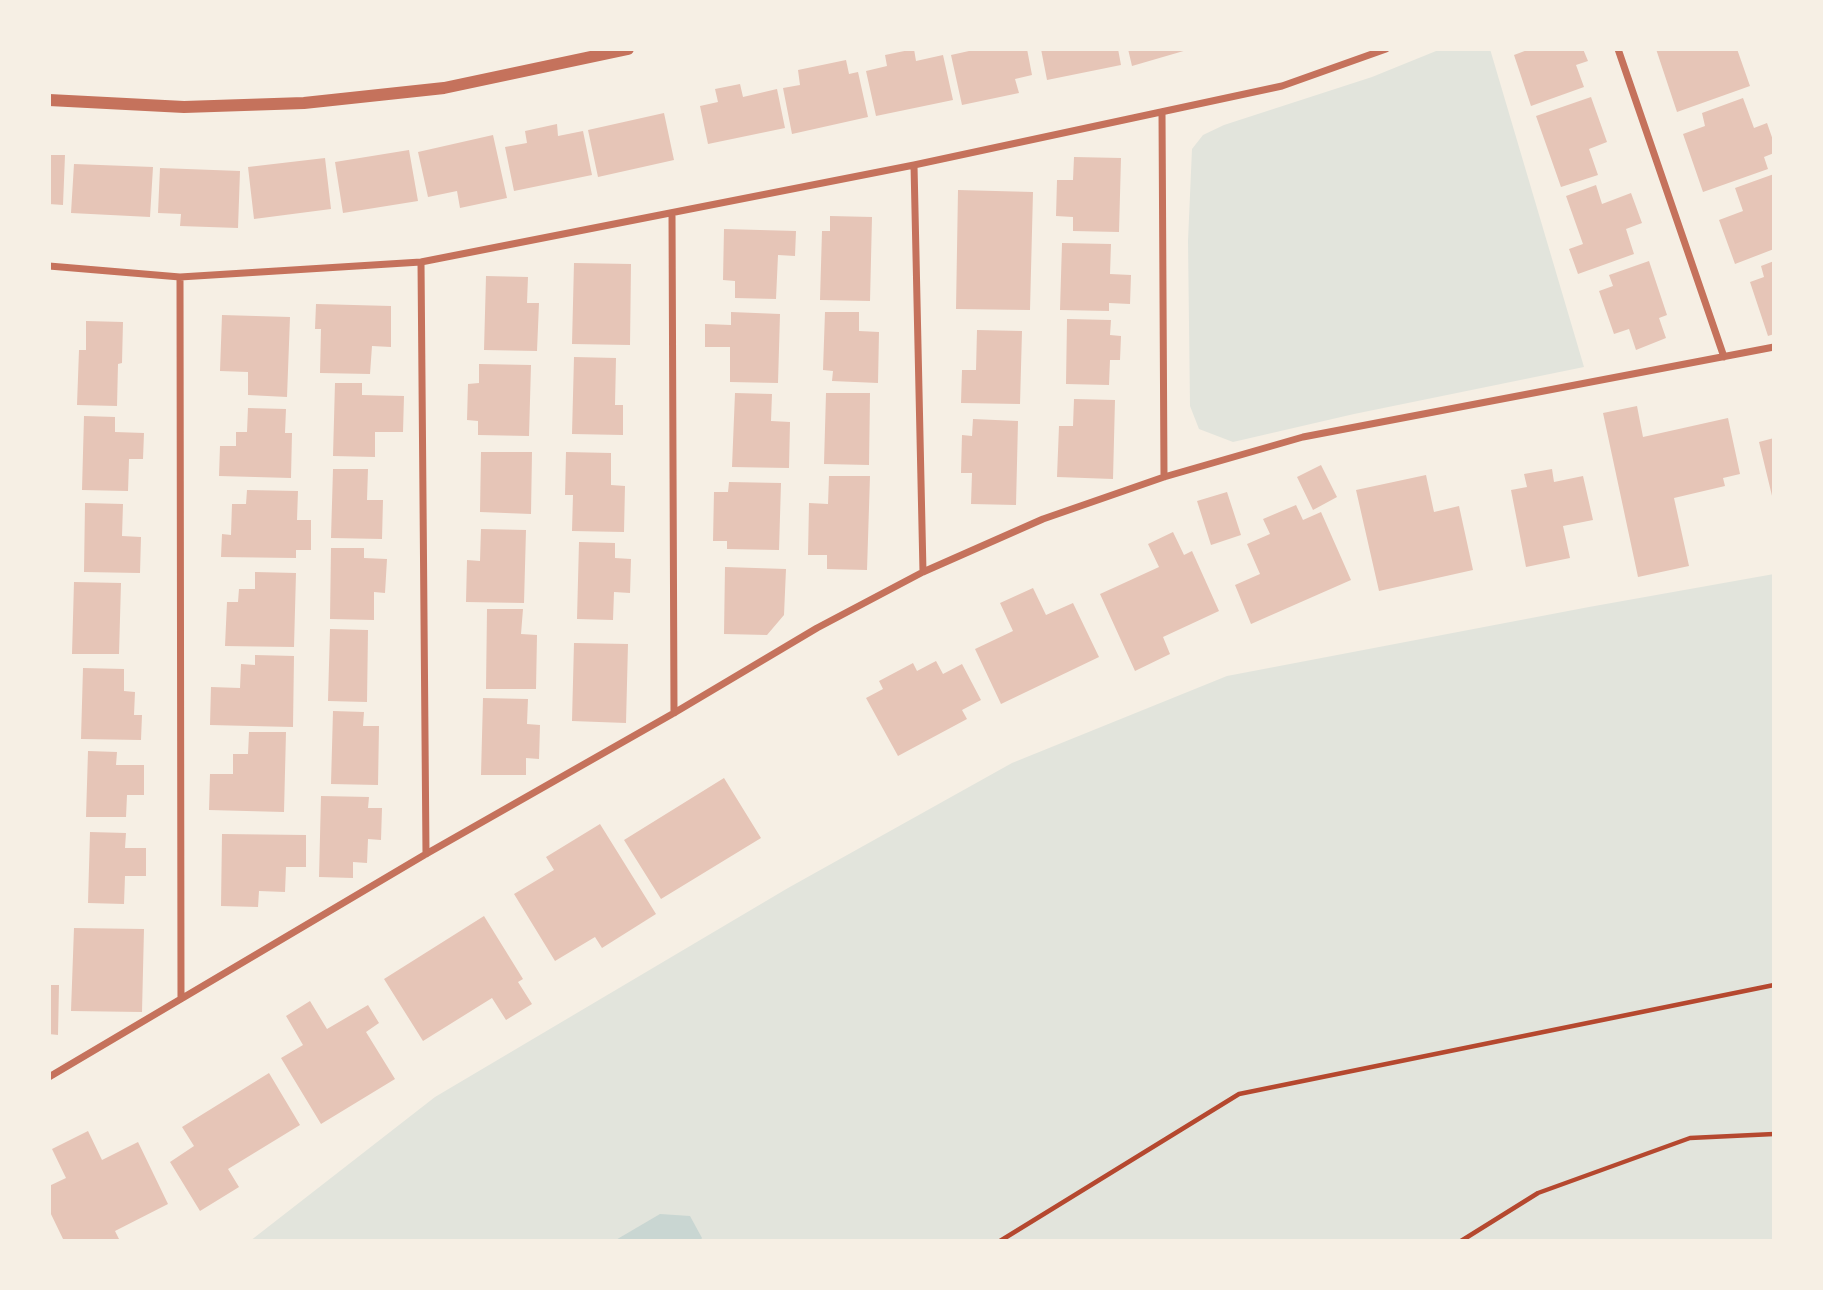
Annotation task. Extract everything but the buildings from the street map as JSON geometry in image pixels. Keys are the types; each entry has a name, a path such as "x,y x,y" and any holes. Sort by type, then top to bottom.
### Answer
{"street":[{"path":"49,100 184,107 304,103 444,88 628,49"},
{"path":"49,266 180,277 421,262 914,166 1282,86 1386,49"},
{"path":"1618,49 1724,357"},
{"path":"1162,112 1164,477"},
{"path":"914,166 923,572"},
{"path":"672,213 674,713"},
{"path":"421,262 426,854"},
{"path":"180,277 181,998"},
{"path":"49,1077 426,854 817,628 923,572 1043,519 1164,477 1303,437 1774,347"}],"path":[{"path":"1000,1241 1239,1094 1774,985"},
{"path":"1461,1241 1538,1193 1690,1138 1774,1134"}],"shaded area":[{"path":"1441,49 1490,49 1584,367 1233,442 1199,429 1190,406 1188,241 1192,149 1203,135 1224,125 1372,77"},
{"path":"1774,574 1774,1241 250,1241 435,1097 788,888 1012,763 1227,676"},
{"path":"660,1214 690,1216 702,1238 700,1241 614,1241"}]}
